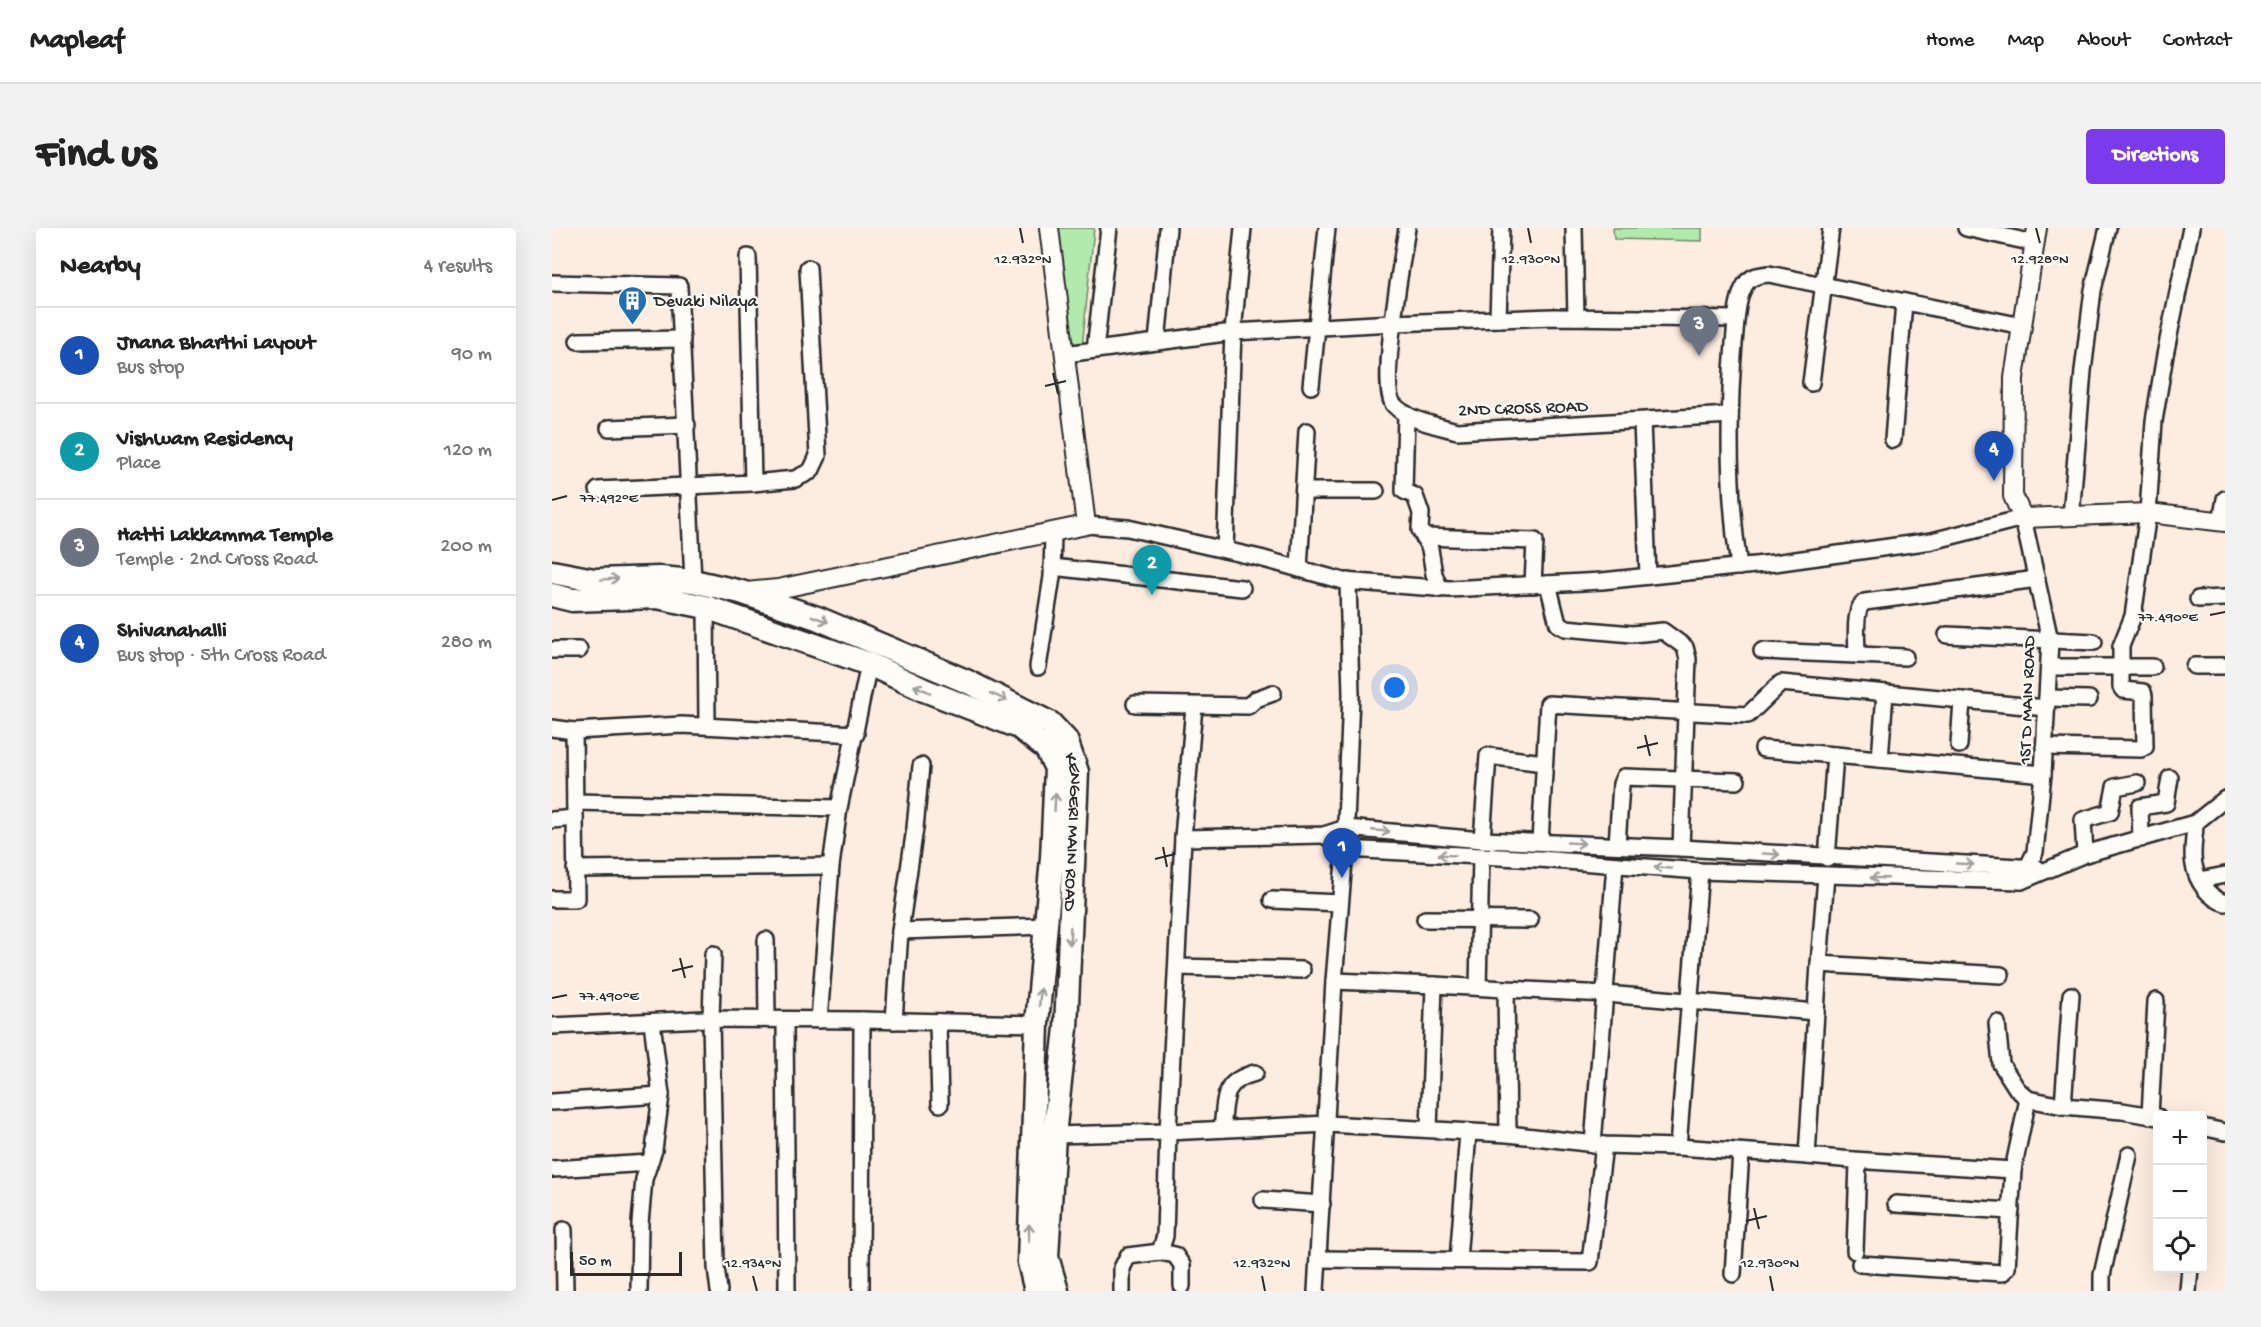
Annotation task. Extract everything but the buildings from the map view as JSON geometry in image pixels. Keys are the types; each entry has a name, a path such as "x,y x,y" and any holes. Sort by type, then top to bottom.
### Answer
{"main road":[{"name":"KENGERI MAIN ROAD","path":"552,572 594,580 660,578 693,581 741,592 845,630 978,687 1050,723 1066,740 1077,772 1066,1028 1054,1135 1047,1257 1057,1291"},
{"path":"790,586 783,594 783,600 784,604 791,609"},
{"name":"KENGERI MAIN ROAD","path":"552,595 572,600 657,597 706,608 869,664 924,690 1019,727 1046,748 1056,768 1037,1024 1029,1262 1036,1291"}],"street":[{"path":"1049,228 1086,525"},
{"path":"1095,350 1109,228"},
{"path":"1157,342 1168,228"},
{"path":"1225,550 1233,332 1243,228"},
{"path":"1311,386 1327,228"},
{"path":"1407,228 1393,323 1389,388 1392,403 1406,414 1404,491 1415,496 1421,513 1420,530 1426,537 1440,589"},
{"path":"1498,319 1502,228"},
{"path":"1574,228 1576,317"},
{"path":"1811,383 1831,228"},
{"path":"1966,228 2036,236 2014,378 2013,496 2024,518"},
{"path":"2071,516 2083,370 2093,290 2108,228"},
{"path":"2044,747 2141,749 2145,747 2144,696 2143,692 2123,690 2121,687 2121,646 2133,616 2148,513 2154,421 2191,228"},
{"path":"748,257 753,483"},
{"path":"598,490 753,483 795,479 811,471 818,456 808,268"},
{"path":"1739,567 1734,531 1730,415 1737,309 1746,283 1754,276 1769,274 2022,326"},
{"path":"552,283 679,286 693,581"},
{"path":"1893,440 1904,302"},
{"path":"1065,354 1233,332 1393,323 1576,317 1736,319"},
{"path":"578,340 682,339"},
{"name":"2ND CROSS ROAD","path":"1406,414 1457,431 1730,415"},
{"path":"1642,421 1648,576"},
{"path":"609,428 687,425"},
{"path":"1299,569 1308,431"},
{"path":"1304,491 1376,491"},
{"path":"741,592 790,586 1086,525 1128,528 1348,581 1440,589 1541,584 1739,567 1932,541 2024,518 2148,513 2223,522 2225,499"},
{"name":"1ST D MAIN ROAD","path":"2021,881 2035,852 2043,774 2050,640 2024,518"},
{"path":"1038,667 1052,567 1053,532"},
{"path":"1426,537 1535,541 1541,584 1558,624 1565,628 1632,634 1664,631 1684,646 1688,659 1680,848"},
{"path":"1052,567 1242,588"},
{"path":"1857,655 1857,611 1865,602 2037,579"},
{"path":"1316,1291 1334,981 1346,828 1351,695 1348,581"},
{"path":"2198,599 2225,598"},
{"path":"706,608 707,726"},
{"path":"1947,635 2094,642"},
{"path":"552,650 579,650"},
{"path":"1762,651 1905,657"},
{"path":"819,1020 831,866 839,808 869,664"},
{"path":"2194,666 2225,666"},
{"path":"2049,667 2153,668"},
{"path":"1540,842 1548,704 1748,715 1781,683 1962,700 2046,703 2089,699"},
{"path":"1135,705 1248,706 1256,699 1273,693"},
{"path":"1881,759 1885,693"},
{"path":"1959,745 1962,700"},
{"path":"1160,1252 1165,1236 1183,838 1194,706"},
{"path":"552,728 574,731 682,725 856,734"},
{"path":"552,899 576,899 574,731"},
{"path":"1763,749 2043,774"},
{"path":"1827,858 1835,755"},
{"path":"1482,840 1488,756 1544,763"},
{"path":"894,1021 900,931 921,766"},
{"path":"1617,845 1623,778 1628,776 1737,781"},
{"path":"2141,839 2140,807 2166,803 2170,778"},
{"path":"2085,854 2083,820 2110,812 2115,787 2137,783"},
{"path":"1324,834 1345,849 1700,871 2021,881 2085,854 2195,822 2225,799"},
{"path":"575,802 839,808"},
{"path":"552,820 575,818"},
{"path":"2195,822 2193,865 2206,893 2217,901 2225,903"},
{"path":"1183,838 1324,834 1346,828 1482,840 1680,848 2049,869"},
{"path":"1478,987 1481,857"},
{"path":"1318,1259 1590,1262 1615,865"},
{"path":"575,869 831,866"},
{"path":"1678,1147 1700,871"},
{"path":"1806,1156 1826,876"},
{"path":"2200,880 2225,876"},
{"path":"1272,900 1340,903"},
{"path":"1425,919 1530,920"},
{"path":"900,931 1046,926"},
{"path":"766,940 767,1019"},
{"path":"713,954 711,1019 716,1267 720,1291"},
{"path":"1819,964 2001,975"},
{"path":"1177,967 1302,970"},
{"path":"1334,981 1606,994 1816,1012"},
{"path":"1429,1129 1434,985"},
{"path":"1506,989 1508,1134"},
{"path":"2063,1106 2071,995"},
{"path":"2154,1111 2156,1001"},
{"path":"552,1026 711,1019 1037,1024"},
{"path":"785,1020 787,1291"},
{"path":"861,1291 862,1020"},
{"path":"639,1291 640,1223 644,1179 654,1150 661,1095 652,1022"},
{"path":"938,1022 940,1104"},
{"path":"1997,1023 2001,1064 2017,1089 2028,1100 2153,1116"},
{"path":"1222,1129 1230,1086 1238,1078 1255,1074"},
{"path":"552,1102 661,1095"},
{"path":"1853,1160 1858,1165 1858,1258 2002,1274 2007,1269 2013,1170 2028,1100"},
{"path":"1054,1135 1327,1124 1508,1134 1599,1145 1678,1147 2013,1170"},
{"path":"2207,1128 2225,1132"},
{"path":"1458,1260 1468,1133"},
{"path":"1733,1274 1741,1152"},
{"path":"2102,1291 2102,1275 2129,1155"},
{"path":"552,1169 649,1163"},
{"path":"1263,1200 1322,1204"},
{"path":"1896,1204 2011,1211"},
{"path":"564,1230 565,1291"},
{"path":"1122,1291 1122,1268 1128,1256 1160,1252 1175,1255 1182,1266 1182,1286"},
{"path":"2188,1291 2190,1273"}],"green space":[{"path":"1052,228 1094,228 1082,348 1068,350"},
{"path":"1613,228 1702,228 1702,241 1614,239"}],"place":[{"name":"Devaki Nilaya","path":"633,326"},
{"name":"Hatti Lakkamma Temple","path":"1699,356"},
{"name":"Shivanahalli","path":"1994,481"},
{"name":"Vishwam Residency","path":"1152,595"},
{"name":"Jnana Bharthi Layout","path":"1342,878"}]}
